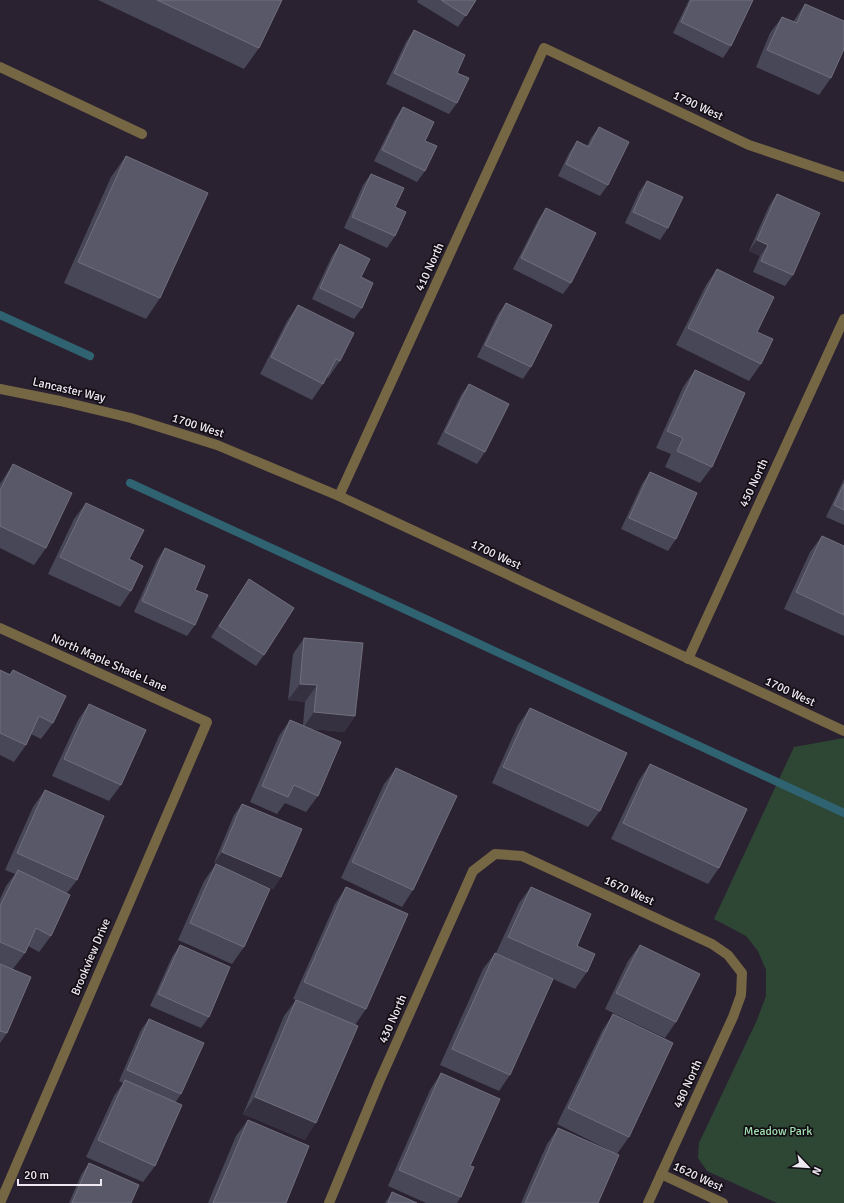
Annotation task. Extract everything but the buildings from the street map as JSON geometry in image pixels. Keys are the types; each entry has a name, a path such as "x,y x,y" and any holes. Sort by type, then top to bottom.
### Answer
{"street":[{"name":"1790 West","path":"544,48 749,145 844,177"},
{"name":"410 North","path":"339,496 544,48"},
{"path":"0,67 142,134"},
{"name":"450 North","path":"688,659 844,319"},
{"name":"Lancaster Way","path":"0,389 60,401 131,418"},
{"name":"1700 West","path":"131,418 217,445 339,496 844,731"},
{"name":"North Maple Shade Lane","path":"0,628 207,722"},
{"name":"Brookview Drive","path":"0,1203 207,722"},
{"name":"1670 West","path":"495,854 522,856 712,944 728,955 742,973"},
{"name":"430 North","path":"329,1203 379,1082 473,871 495,854"},
{"name":"480 North","path":"648,1203 733,1017 741,995 742,973"},
{"name":"1620 West","path":"661,1174 723,1203"}],"green space":[{"name":"Meadow Park","path":"844,738 844,1203 777,1203 707,1171 698,1158 699,1143 757,1020 766,996 766,970 758,951 746,936 714,919 794,747"}],"waterway":[{"path":"0,315 90,356"},
{"path":"130,483 844,813"}]}
